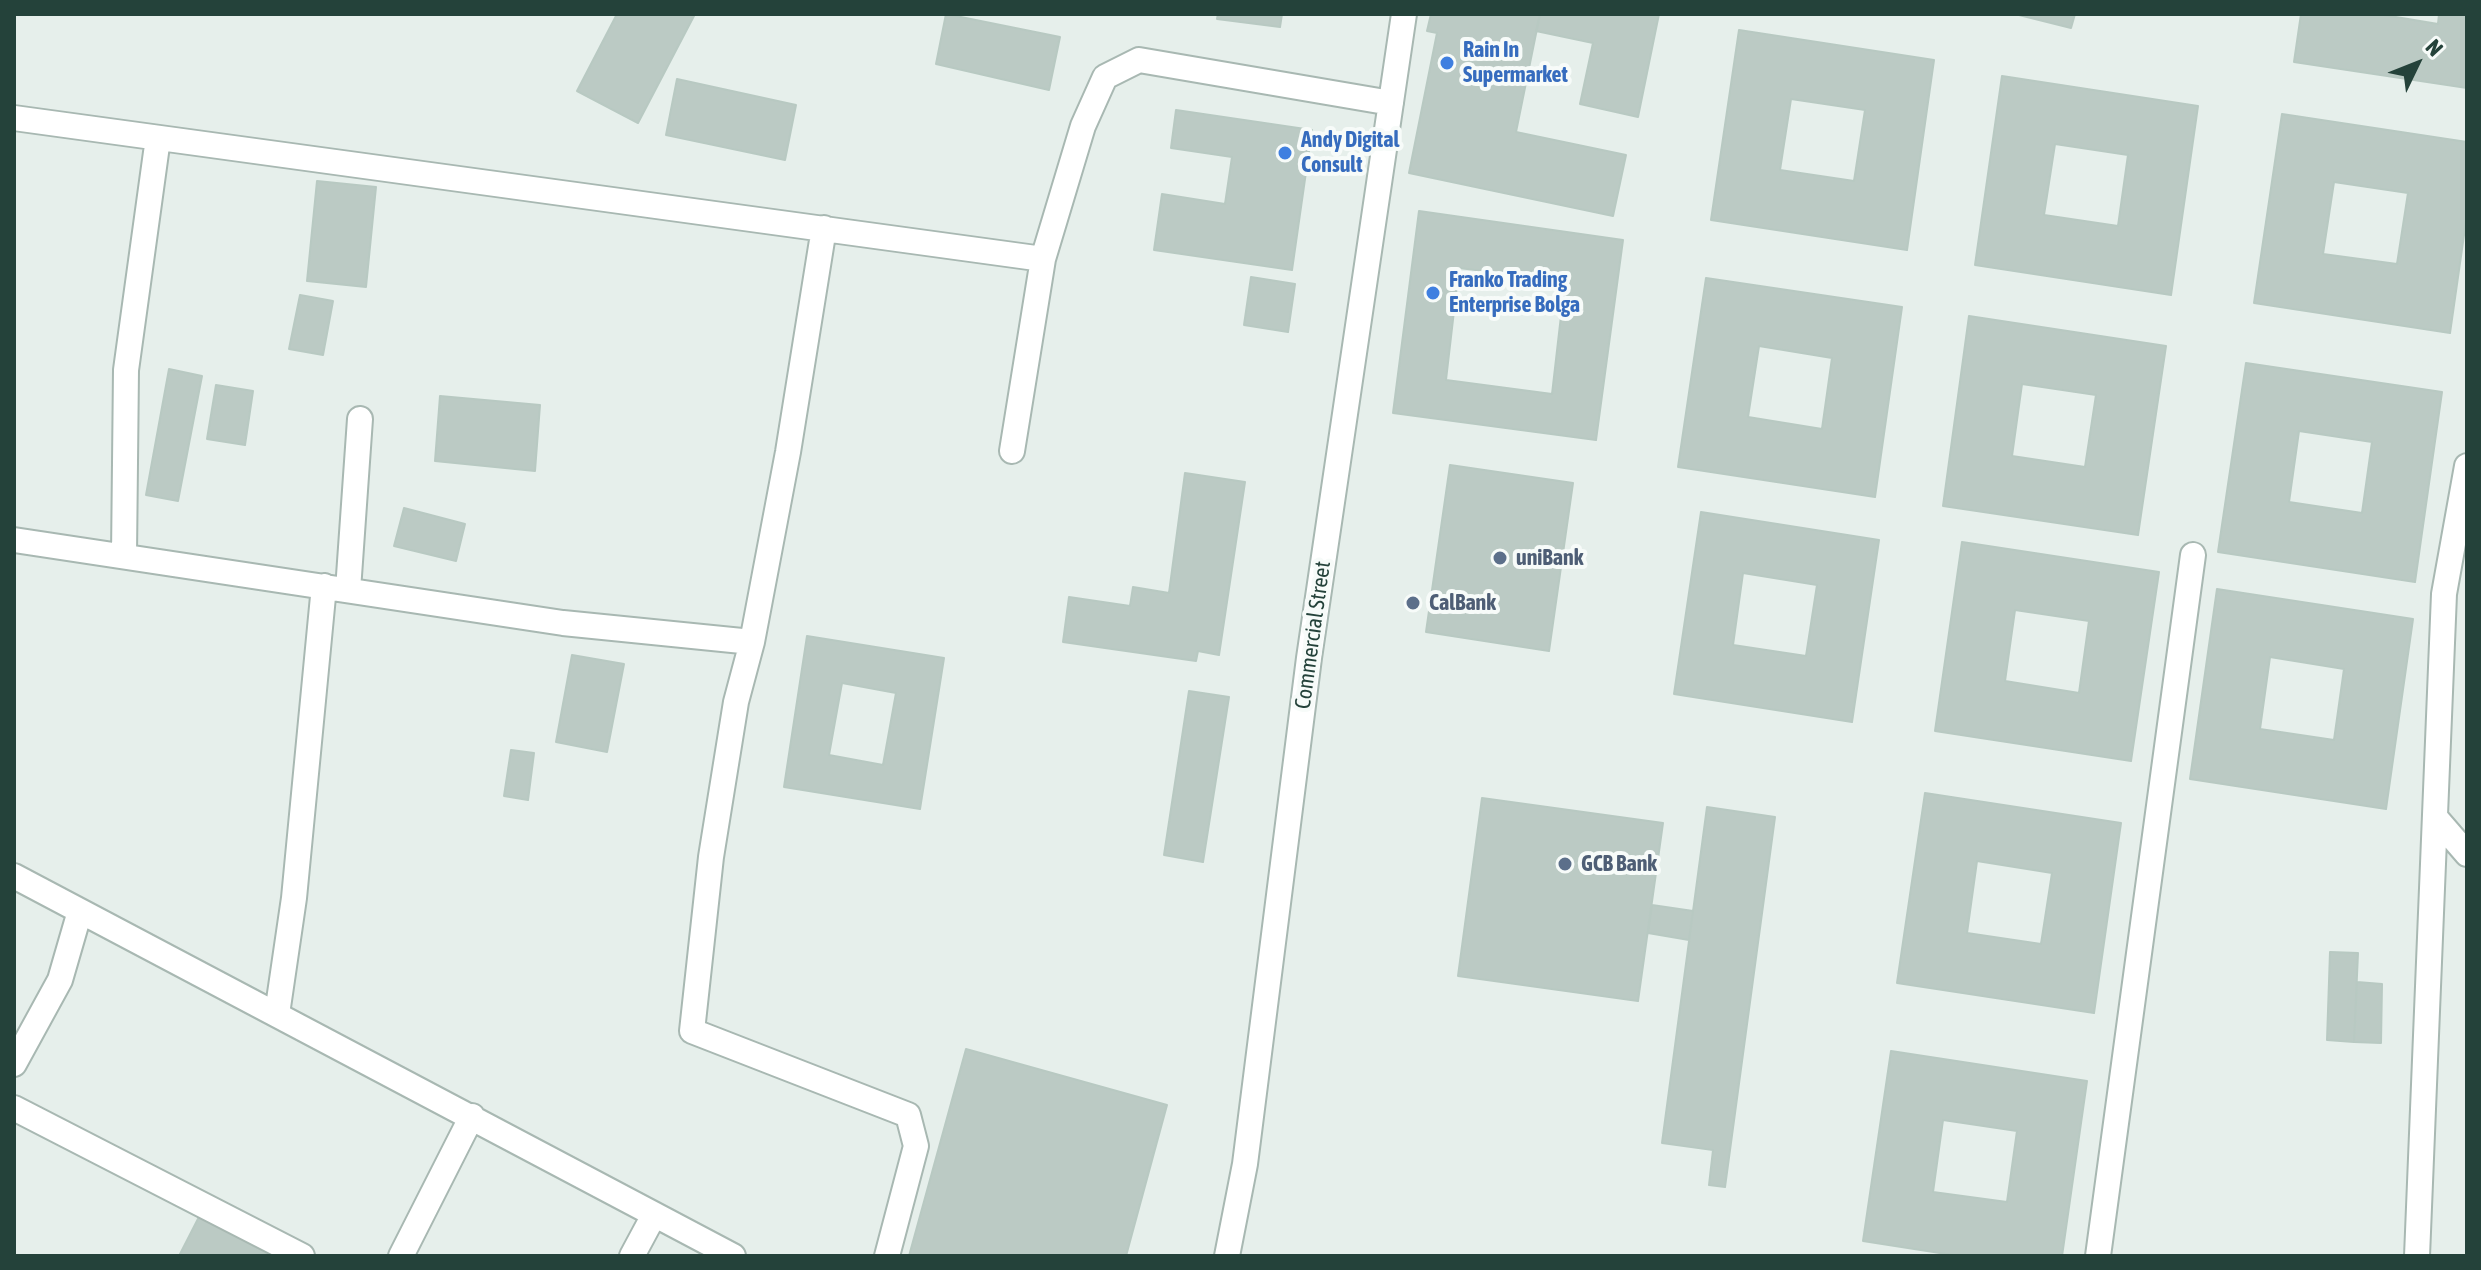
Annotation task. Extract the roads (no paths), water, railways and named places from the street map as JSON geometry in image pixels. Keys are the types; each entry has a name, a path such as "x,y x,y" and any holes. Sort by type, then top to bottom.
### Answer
{"street":[{"name":"Commercial Street","path":"1227,1256 1245,1164 1309,658 1404,14"},
{"path":"1012,451 1043,259 1083,126 1105,77 1139,60 1391,103"},
{"path":"14,118 1043,259"},
{"path":"124,555 126,370 158,138"},
{"path":"824,228 788,452 752,642 736,702 711,857 692,1031 908,1115 916,1146 887,1256"},
{"path":"277,1014 360,419"},
{"path":"2417,1256 2444,594 2467,466"},
{"path":"14,540 563,623 752,642"},
{"path":"2098,1256 2193,555"},
{"path":"2435,817 2467,854"},
{"path":"14,876 733,1256"},
{"path":"14,1064 60,980 80,911"},
{"path":"14,1108 302,1256"},
{"path":"401,1256 472,1116"},
{"path":"632,1256 654,1215"}],"place":[{"name":"Rain In Supermarket","path":"1447,63"},
{"name":"Andy Digital Consult","path":"1285,153"},
{"name":"Franko Trading Enterprise Bolga","path":"1433,293"},
{"name":"uniBank","path":"1500,558"},
{"name":"CalBank","path":"1413,603"},
{"name":"GCB Bank","path":"1565,864"}]}
